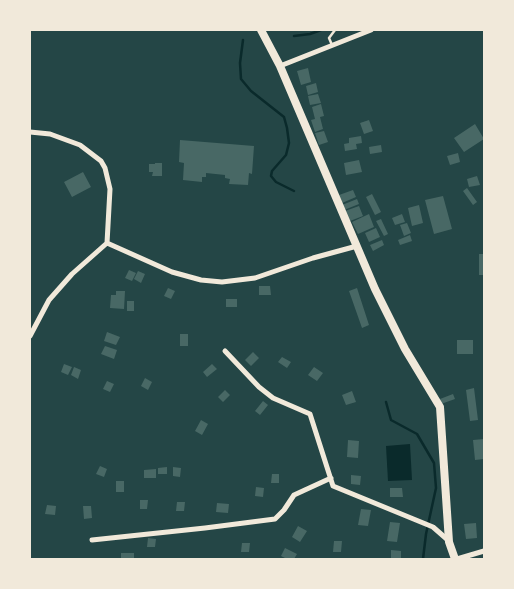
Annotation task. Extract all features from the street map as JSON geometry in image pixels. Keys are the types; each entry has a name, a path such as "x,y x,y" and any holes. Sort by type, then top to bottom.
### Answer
{"main road":[{"path":"261,30 280,66 375,289 405,349 440,407 449,542 456,559"}],"street":[{"path":"280,66 371,30"},
{"path":"30,132 50,134 80,146 101,162 105,168 110,189 107,243 72,274 49,300 30,336"},
{"path":"107,243 172,272 201,280 222,282 255,278 357,246"},
{"path":"225,351 259,387 273,398 310,414 333,486 433,527 449,542"},
{"path":"92,540 275,519 294,495 331,478"},
{"path":"456,559 484,551"}],"lane":[{"path":"332,45 329,38 335,30"}],"shaded area":[{"path":"30,30 484,30 484,559 30,559"},
{"path":"410,444 412,480 388,481 386,446"}],"building":[{"path":"308,68 311,82 301,85 297,71"},
{"path":"316,83 318,92 308,95 306,86"},
{"path":"318,94 321,103 310,105 308,96"},
{"path":"321,104 324,116 320,117 323,129 315,132 311,120 315,119 312,107"},
{"path":"369,120 373,131 364,134 360,123"},
{"path":"475,124 484,139 464,152 454,138"},
{"path":"324,131 328,142 319,145 315,133"},
{"path":"361,136 362,143 356,144 357,149 345,151 344,144 349,143 349,138"},
{"path":"180,140 254,146 252,174 249,173 248,185 229,184 230,179 225,178 225,175 206,173 206,177 202,177 202,182 183,180 184,163 179,162"},
{"path":"381,145 382,152 370,154 369,147"},
{"path":"458,153 460,162 450,165 447,156"},
{"path":"359,160 362,172 346,175 344,163"},
{"path":"162,163 162,176 152,176 153,172 149,172 149,164"},
{"path":"83,172 91,187 72,197 64,182"},
{"path":"477,176 480,185 469,187 467,179"},
{"path":"467,188 477,202 473,205 463,191"},
{"path":"353,190 356,197 342,203 339,195"},
{"path":"372,194 381,212 375,215 366,197"},
{"path":"443,196 452,229 434,234 425,200"},
{"path":"357,199 359,204 344,210 342,205"},
{"path":"419,205 423,223 412,226 408,208"},
{"path":"359,206 363,216 350,221 345,211"},
{"path":"369,214 374,227 358,234 352,222"},
{"path":"402,214 405,222 395,225 392,218"},
{"path":"381,219 388,234 384,236 376,221"},
{"path":"407,223 411,233 404,236 400,225"},
{"path":"376,228 380,237 369,242 365,233"},
{"path":"410,235 412,241 400,245 398,240"},
{"path":"382,240 384,245 373,251 370,245"},
{"path":"479,254 484,254 484,275 479,275"},
{"path":"129,270 136,273 132,281 125,278"},
{"path":"138,271 145,274 141,283 134,279"},
{"path":"259,286 270,286 271,295 259,295"},
{"path":"168,288 175,291 171,299 164,296"},
{"path":"357,288 369,325 362,328 349,291"},
{"path":"116,291 125,291 124,309 110,308 111,295 116,295"},
{"path":"226,299 237,299 237,307 226,307"},
{"path":"127,301 134,301 134,311 127,311"},
{"path":"107,332 120,337 116,345 104,341"},
{"path":"180,334 188,334 188,346 180,346"},
{"path":"457,340 473,340 473,354 457,354"},
{"path":"105,346 117,350 114,359 101,354"},
{"path":"253,352 259,358 251,366 245,360"},
{"path":"282,357 291,362 287,368 278,362"},
{"path":"64,364 72,367 68,375 61,372"},
{"path":"212,364 217,369 207,377 203,372"},
{"path":"74,367 81,370 78,379 71,375"},
{"path":"314,367 323,373 317,381 308,375"},
{"path":"145,378 152,382 148,390 141,386"},
{"path":"107,381 114,384 110,392 103,389"},
{"path":"474,388 478,420 470,421 466,390"},
{"path":"225,390 230,395 223,402 218,397"},
{"path":"352,391 356,402 346,405 342,395"},
{"path":"453,394 455,399 441,404 440,399"},
{"path":"263,401 268,405 260,415 255,411"},
{"path":"201,420 208,424 202,435 195,431"},
{"path":"484,439 484,459 475,460 473,440"},
{"path":"348,440 359,441 358,458 347,457"},
{"path":"100,466 107,469 104,477 96,474"},
{"path":"167,467 167,474 158,474 158,468"},
{"path":"173,467 181,468 180,477 173,476"},
{"path":"156,469 156,478 144,478 144,470"},
{"path":"272,474 279,474 279,483 271,483"},
{"path":"351,475 361,476 360,485 351,484"},
{"path":"116,481 124,481 124,492 116,492"},
{"path":"256,487 264,488 263,497 255,496"},
{"path":"390,488 402,488 403,497 390,497"},
{"path":"140,500 148,500 147,509 140,509"},
{"path":"177,502 185,502 184,511 176,511"},
{"path":"217,503 229,504 228,513 216,512"},
{"path":"47,505 56,506 55,515 45,514"},
{"path":"83,506 91,506 92,518 84,519"},
{"path":"361,509 371,510 368,526 358,525"},
{"path":"390,522 400,523 397,542 387,541"},
{"path":"476,523 477,538 466,539 464,524"},
{"path":"298,526 307,531 300,542 292,537"},
{"path":"148,538 156,539 155,547 147,547"},
{"path":"334,541 342,541 341,552 333,552"},
{"path":"242,543 250,543 249,552 241,552"},
{"path":"285,548 297,554 294,559 287,559 281,556"},
{"path":"391,550 401,551 401,558 391,558"},
{"path":"121,553 134,553 134,559 121,559"}],"waterway":[{"path":"294,36 310,34 321,30"},
{"path":"243,40 240,63 241,79 251,91 284,117 287,128 289,143 286,155 272,171 271,176 276,182 294,191"},
{"path":"386,402 391,420 417,434 434,463 436,488 426,534 423,559"}]}
